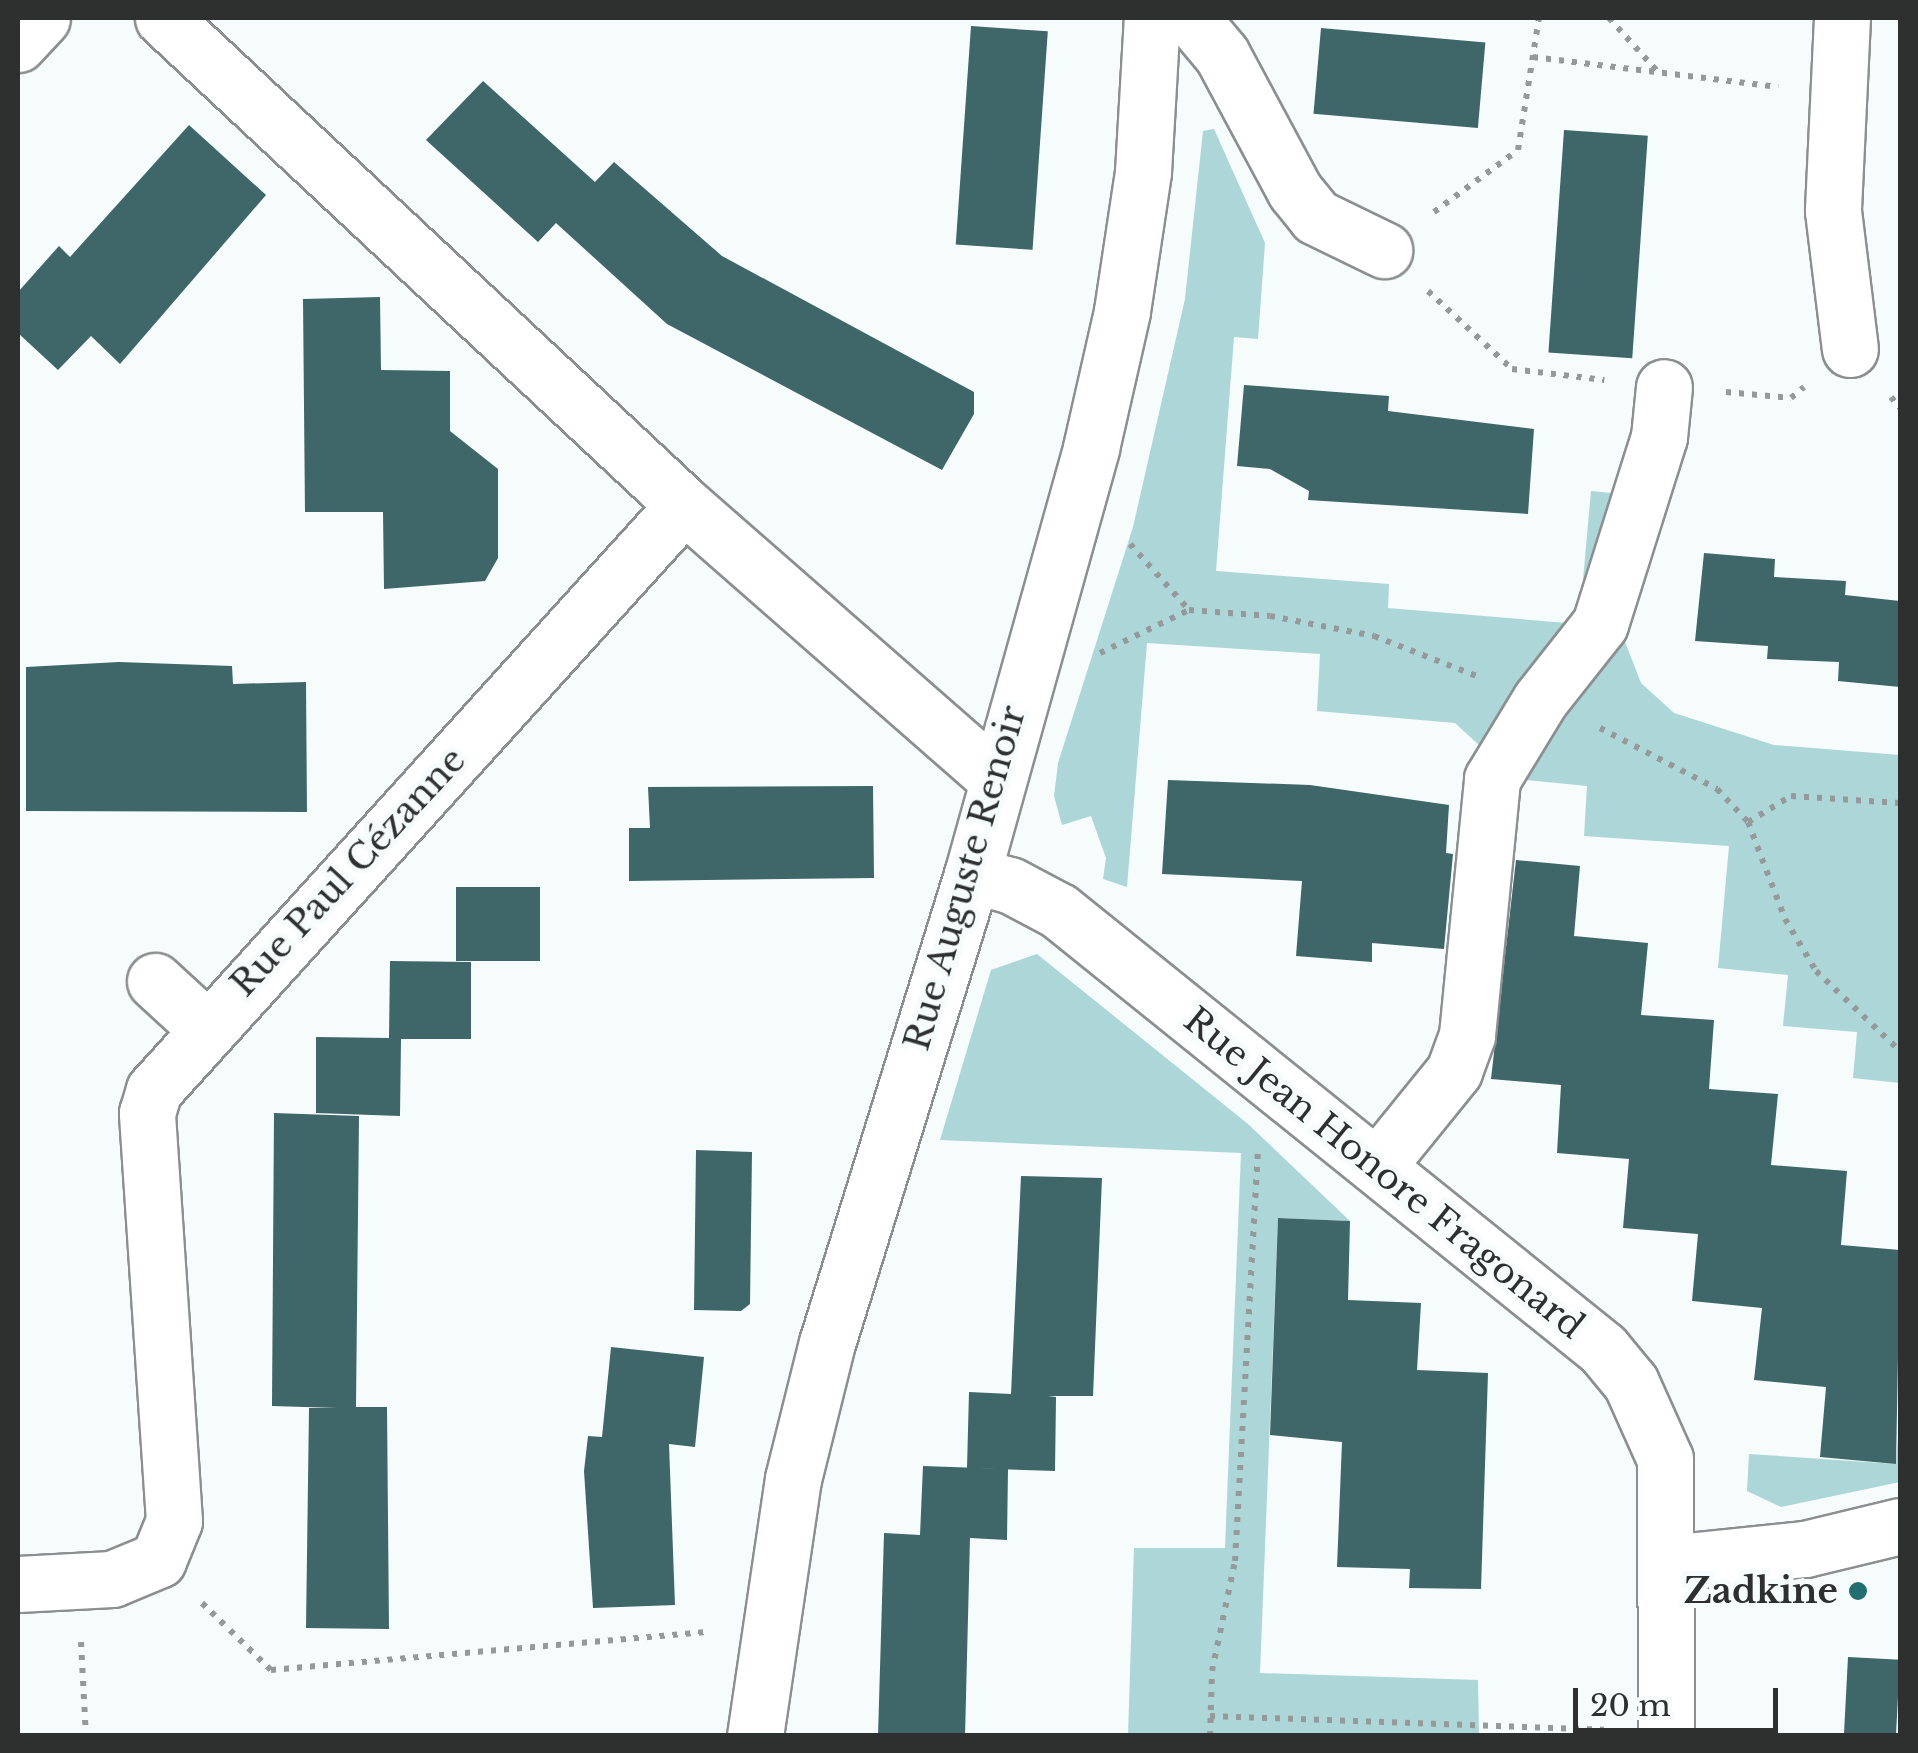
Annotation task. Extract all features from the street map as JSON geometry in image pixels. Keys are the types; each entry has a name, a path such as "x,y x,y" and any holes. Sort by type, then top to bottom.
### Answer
{"street":[{"path":"18,44 42,18"},
{"path":"163,18 684,504 996,778"},
{"name":"Rue Auguste Renoir","path":"755,1736 794,1479 827,1343 972,875 996,778 1075,510 1122,311 1144,172 1152,18"},
{"path":"1191,18 1222,56 1295,191 1316,217 1384,250"},
{"path":"1842,18 1832,211 1850,349"},
{"path":"1378,1165 1454,1071 1460,1053 1492,779 1540,700 1600,624 1659,437 1664,388"},
{"name":"Rue Paul Cézanne","path":"158,1560 174,1521 147,1112 168,1069 684,504"},
{"name":"Rue Jean Honore Fragonard","path":"972,875 1010,885 1059,911 1603,1349 1630,1382 1664,1459 1666,1734"},
{"path":"155,981 205,1027"},
{"path":"1667,1563 1805,1549 1900,1526"},
{"path":"18,1584 112,1579 158,1560"}],"path":[{"path":"1384,250 1518,150 1539,18"},
{"path":"1609,18 1658,72"},
{"path":"1533,57 1838,95"},
{"path":"1134,545 1188,610"},
{"path":"1086,659 1188,610 1270,616 1374,636 1540,700 1677,764 1718,789 1748,822 1785,919 1809,960 1842,1002 1900,1051"},
{"path":"1748,822 1791,796 1900,803"},
{"path":"1210,1736 1212,1671 1236,1561 1260,1131"},
{"path":"158,1560 272,1670 701,1632 767,1640"},
{"path":"77,1582 86,1736"},
{"path":"1210,1716 1666,1734"}],"shaded area":[{"path":"1214,129 1265,243 1258,339 1234,337 1216,571 1389,584 1388,608 1579,624 1591,491 1661,498 1620,629 1641,683 1674,713 1774,745 1900,755 1900,1083 1853,1078 1857,1032 1783,1026 1788,975 1718,968 1729,846 1584,836 1587,786 1516,779 1455,723 1317,711 1320,654 1147,643 1127,887 1103,879 1106,858 1091,816 1062,825 1054,796 1058,763 1133,527 1185,299 1203,131"},
{"path":"1037,954 1248,1124 1350,1221 1278,1218 1260,1673 1478,1680 1479,1735 1128,1735 1134,1548 1225,1548 1241,1153 940,1140 991,970"},
{"path":"1900,1408 1900,1482 1781,1507 1747,1491 1749,1454 1896,1464"}],"building":[{"path":"971,26 1048,31 1033,250 956,244"},
{"path":"1321,28 1485,42 1478,128 1314,114"},
{"path":"483,81 595,182 614,162 722,256 974,392 974,414 942,470 667,324 556,223 538,242 426,140"},
{"path":"189,125 266,195 120,364 91,336 58,370 18,333 18,292 59,246 70,257"},
{"path":"1564,130 1648,136 1632,358 1548,352"},
{"path":"380,297 381,370 450,371 450,431 498,469 498,558 485,581 384,589 383,512 305,512 303,299"},
{"path":"1244,385 1389,396 1388,411 1534,429 1528,514 1308,500 1309,491 1270,469 1237,466"},
{"path":"1704,553 1775,559 1774,577 1846,581 1845,595 1900,601 1900,687 1838,681 1839,662 1767,659 1768,646 1695,641"},
{"path":"119,662 232,666 233,684 306,682 307,812 26,811 26,667"},
{"path":"1168,780 1310,785 1449,805 1446,853 1453,854 1444,949 1372,943 1372,962 1296,956 1302,881 1162,874"},
{"path":"873,786 874,878 629,881 629,828 650,828 648,787"},
{"path":"1516,860 1580,866 1574,936 1648,943 1641,1015 1714,1020 1709,1089 1778,1094 1771,1165 1847,1171 1841,1245 1900,1250 1896,1464 1820,1457 1826,1387 1754,1380 1762,1308 1692,1301 1698,1234 1623,1228 1629,1159 1557,1153 1561,1085 1491,1079"},
{"path":"456,887 540,887 540,961 456,961"},
{"path":"390,961 471,962 471,1039 401,1039 400,1116 316,1113 316,1037 389,1038"},
{"path":"274,1113 359,1116 356,1407 387,1407 389,1629 306,1628 309,1408 337,1408 272,1406"},
{"path":"696,1150 752,1152 750,1304 741,1311 694,1310"},
{"path":"1021,1176 1102,1178 1093,1396 1048,1396 1056,1397 1055,1471 967,1468 969,1392 1011,1394"},
{"path":"1278,1218 1350,1221 1348,1300 1421,1303 1417,1370 1488,1373 1481,1589 1409,1588 1410,1569 1337,1567 1342,1442 1270,1435"},
{"path":"611,1347 704,1357 695,1447 669,1444 675,1605 593,1608 584,1471 588,1436 602,1437"},
{"path":"923,1466 1008,1469 1007,1540 970,1538 965,1736 878,1736 884,1533 920,1535"},
{"path":"1848,1657 1900,1660 1896,1736 1844,1736"}],"place":[{"name":"Zadkine","path":"1858,1591"}]}
